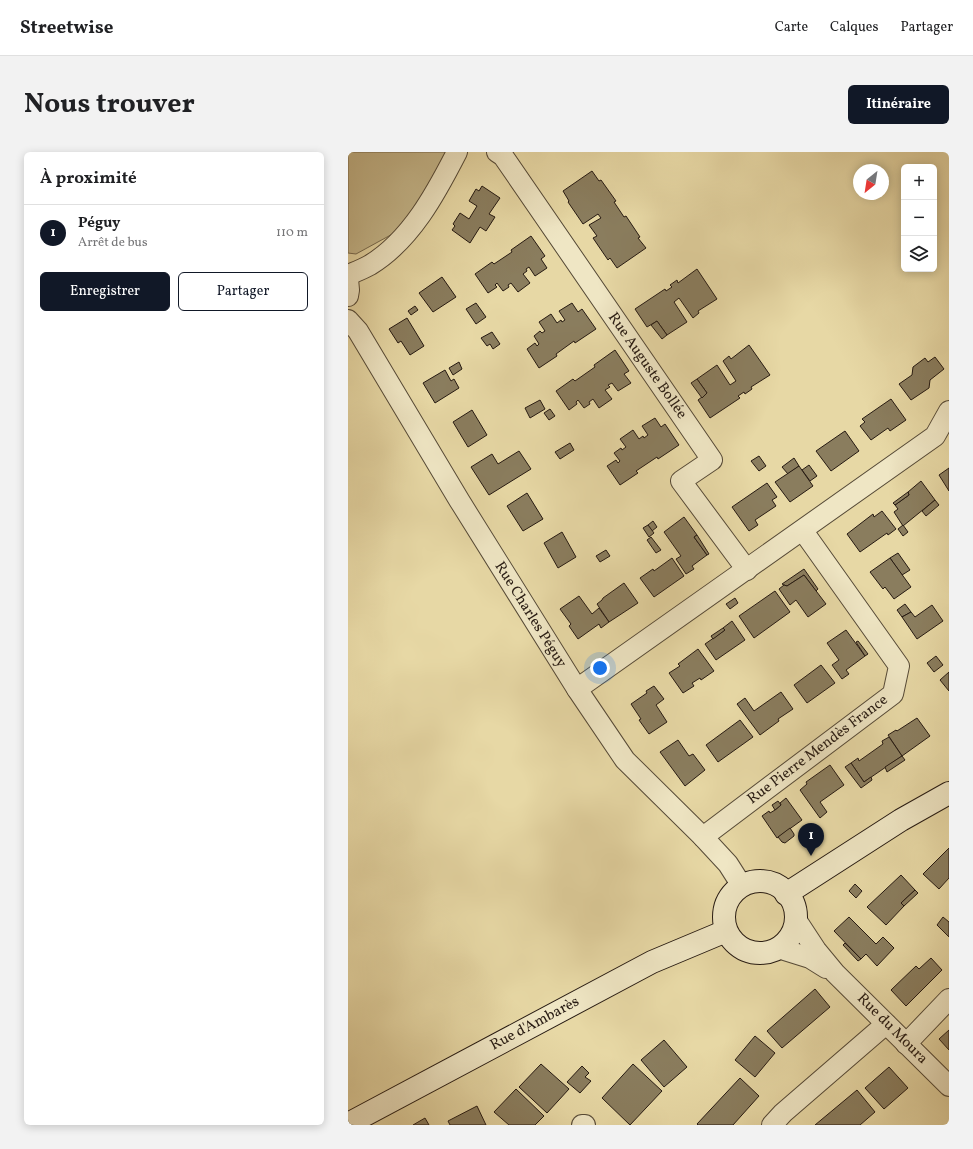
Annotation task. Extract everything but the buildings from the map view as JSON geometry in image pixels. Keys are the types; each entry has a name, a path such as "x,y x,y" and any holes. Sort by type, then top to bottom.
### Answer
{"street":[{"path":"348,275 370,266 403,238 423,212 457,152"},
{"name":"Rue Auguste Bollée","path":"497,152 503,156 712,460 681,481 747,570"},
{"path":"348,279 348,296"},
{"name":"Rue Charles Péguy","path":"348,320 358,332 459,500 577,689 625,760 703,837 728,864 742,886"},
{"path":"577,689 803,531 935,436 949,410"},
{"name":"Rue Pierre Mendès France","path":"703,837 893,694 899,666 803,531"},
{"path":"786,894 901,820 949,793"},
{"path":"761,882 779,888 786,894 792,901 795,918 793,930 787,940 778,948 766,953 754,953 742,949 733,941 726,931 724,919 725,907 735,892 742,886 761,882"},
{"name":"Rue du Moura","path":"795,918 816,950 835,973 949,1086"},
{"name":"Rue d'Ambarès","path":"348,1124 652,962 726,931"},
{"name":"Rue du Moura","path":"778,948 810,958 835,973"},
{"path":"906,1044 949,999"},
{"path":"772,1125 886,1024"}],"shaded area":[{"path":"348,152 449,152 411,220 398,231 356,254 348,253"}],"place":[{"name":"Péguy","path":"811,856"}]}
